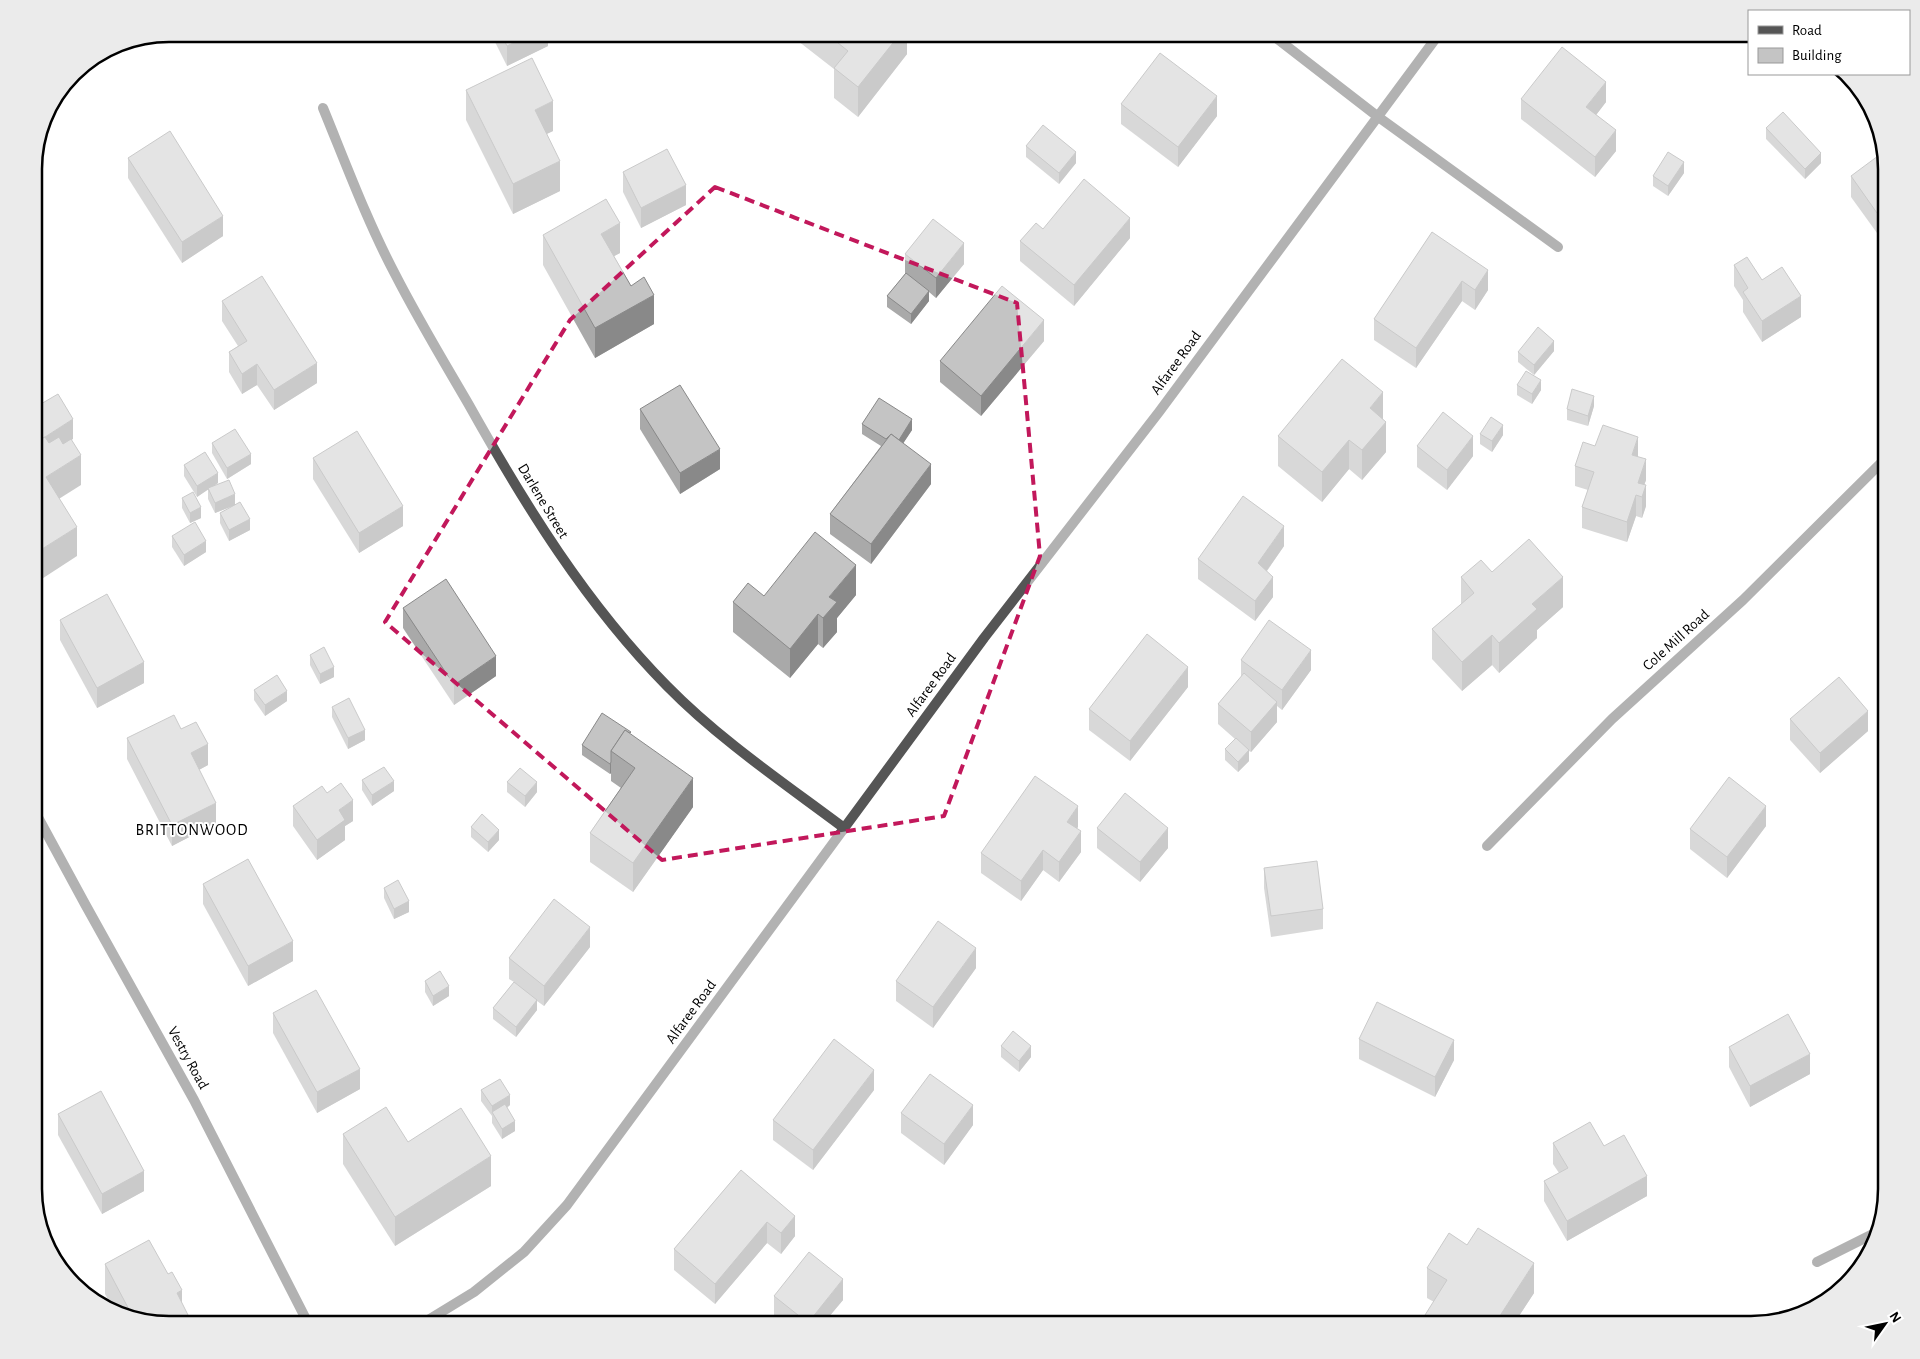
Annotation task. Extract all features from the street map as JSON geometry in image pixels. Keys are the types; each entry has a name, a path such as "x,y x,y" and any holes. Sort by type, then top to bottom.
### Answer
{"street":[{"path":"1281,42 1377,116 1558,247"},
{"name":"Alfaree Road","path":"434,1316 482,1286 524,1252 567,1205 984,638 1159,412 1432,42"},
{"name":"Darlene Street","path":"323,108 365,211 394,274 487,438 558,554 616,629 666,685 707,724 844,828"},
{"name":"Cole Mill Road","path":"1487,846 1612,719 1743,600 1878,466"},
{"name":"Vestry Road","path":"43,827 194,1100 304,1316"},
{"path":"1817,1262 1868,1237"}],"highlighted area":[{"path":"715,187 1017,303 1040,556 944,816 662,860 385,622 570,320"}],"building":[{"path":"505,42 515,42 507,46"},
{"path":"837,42 894,42 858,87 834,68 848,51"},
{"path":"1562,47 1606,82 1586,107 1616,130 1595,157 1521,99"},
{"path":"1160,53 1217,96 1178,147 1121,104"},
{"path":"532,58 553,101 535,110 560,161 513,184 466,90"},
{"path":"1783,112 1821,153 1805,169 1766,128"},
{"path":"1043,125 1076,152 1059,173 1026,146"},
{"path":"170,131 223,216 182,242 128,158"},
{"path":"667,149 686,185 641,208 623,172"},
{"path":"1668,152 1684,162 1668,186 1653,176"},
{"path":"1876,157 1877,213 1851,176"},
{"path":"1084,179 1130,218 1074,285 1020,241 1036,223 1043,229"},
{"path":"606,199 620,223 601,234 631,286 644,277 654,295 595,328 543,235"},
{"path":"933,219 964,243 936,278 905,254"},
{"path":"1432,232 1488,270 1475,290 1462,281 1416,348 1374,319"},
{"path":"1747,257 1762,280 1782,267 1801,296 1762,321 1743,292 1748,288 1734,265"},
{"path":"906,273 929,291 911,314 887,296"},
{"path":"262,276 317,363 274,390 257,364 242,374 229,352 247,341 222,301"},
{"path":"1002,286 1044,320 981,396 940,361"},
{"path":"1538,327 1554,341 1534,365 1518,352"},
{"path":"1342,359 1383,392 1370,408 1386,422 1362,450 1349,440 1322,472 1278,436"},
{"path":"1526,371 1541,380 1532,394 1517,385"},
{"path":"680,385 720,449 680,473 640,409"},
{"path":"1572,389 1594,396 1588,416 1567,409"},
{"path":"58,394 73,419 43,438 43,403"},
{"path":"879,398 912,419 899,440 891,434 886,439 862,424"},
{"path":"1443,412 1473,436 1447,470 1417,446"},
{"path":"1491,417 1503,425 1492,441 1480,434"},
{"path":"1603,425 1638,437 1632,455 1646,459 1638,483 1646,485 1642,497 1636,495 1627,522 1582,507 1594,472 1575,466 1583,442 1595,446"},
{"path":"235,429 251,454 227,468 212,443"},
{"path":"357,431 403,506 359,533 313,458"},
{"path":"891,434 931,464 871,544 830,514"},
{"path":"45,437 49,443 59,437 63,444 71,439 81,455 46,477 77,527 43,548 43,438"},
{"path":"205,452 218,473 197,486 184,465"},
{"path":"229,480 235,494 215,503 208,488"},
{"path":"193,492 201,507 190,513 182,498"},
{"path":"1243,496 1284,526 1258,563 1273,577 1255,601 1198,559"},
{"path":"240,502 250,519 229,530 220,513"},
{"path":"195,522 206,541 184,555 172,536"},
{"path":"815,532 856,565 829,597 837,602 823,618 818,614 790,649 733,602 748,583 764,596"},
{"path":"1529,539 1563,577 1532,604 1537,609 1499,643 1492,635 1462,662 1432,629 1474,593 1461,577 1481,560 1492,572"},
{"path":"446,579 496,656 454,685 403,608"},
{"path":"107,594 144,662 97,688 60,620"},
{"path":"1269,620 1311,650 1282,690 1241,660"},
{"path":"1147,634 1188,667 1130,741 1089,709"},
{"path":"324,647 334,667 320,674 310,655"},
{"path":"1244,673 1277,702 1251,732 1218,704"},
{"path":"277,675 287,691 265,705 254,690"},
{"path":"1839,677 1868,711 1820,753 1790,719"},
{"path":"349,698 365,730 348,738 332,707"},
{"path":"602,713 631,732 625,730 611,751 610,764 582,745"},
{"path":"174,715 181,729 196,722 208,744 191,753 216,803 172,825 127,738"},
{"path":"625,730 693,778 633,863 590,833 635,768 611,751"},
{"path":"1236,738 1249,750 1238,762 1225,749"},
{"path":"384,767 394,781 372,795 362,780"},
{"path":"520,768 537,782 525,796 507,782"},
{"path":"1035,776 1078,806 1067,822 1081,831 1059,862 1043,850 1021,881 981,853"},
{"path":"1729,777 1766,806 1727,857 1690,829"},
{"path":"341,783 353,800 339,810 345,820 317,840 293,806 322,786 327,793"},
{"path":"1125,793 1168,828 1140,862 1097,828"},
{"path":"482,814 499,830 488,842 471,827"},
{"path":"248,859 293,941 248,966 203,884"},
{"path":"1317,861 1323,909 1271,916 1264,868"},
{"path":"398,880 409,901 394,909 384,888"},
{"path":"554,899 590,927 544,986 509,958"},
{"path":"938,921 976,948 933,1007 896,981"},
{"path":"440,971 449,986 433,996 425,981"},
{"path":"514,982 537,1000 516,1027 493,1008"},
{"path":"316,990 360,1069 317,1092 273,1013"},
{"path":"1377,1002 1454,1040 1435,1077 1359,1039"},
{"path":"1788,1014 1810,1054 1750,1086 1729,1047"},
{"path":"1013,1031 1031,1046 1019,1061 1001,1046"},
{"path":"834,1039 874,1070 813,1150 773,1120"},
{"path":"930,1074 973,1105 944,1144 901,1113"},
{"path":"500,1079 510,1095 492,1106 481,1090"},
{"path":"101,1091 144,1171 102,1194 58,1114"},
{"path":"505,1104 515,1121 502,1129 492,1112"},
{"path":"386,1107 408,1142 461,1108 491,1156 395,1217 343,1134"},
{"path":"1590,1122 1604,1146 1624,1135 1647,1176 1567,1221 1544,1181 1568,1168 1553,1143"},
{"path":"741,1170 795,1216 781,1233 767,1222 715,1284 674,1249"},
{"path":"1478,1228 1534,1263 1500,1316 1424,1316 1447,1280 1427,1268 1449,1233 1467,1245"},
{"path":"149,1240 168,1274 172,1272 182,1290 177,1293 188,1316 162,1316 129,1310 105,1264"},
{"path":"809,1252 843,1279 814,1316 799,1316 774,1296"}],"district":[{"name":"BRITTONWOOD","path":"192,830"}]}
